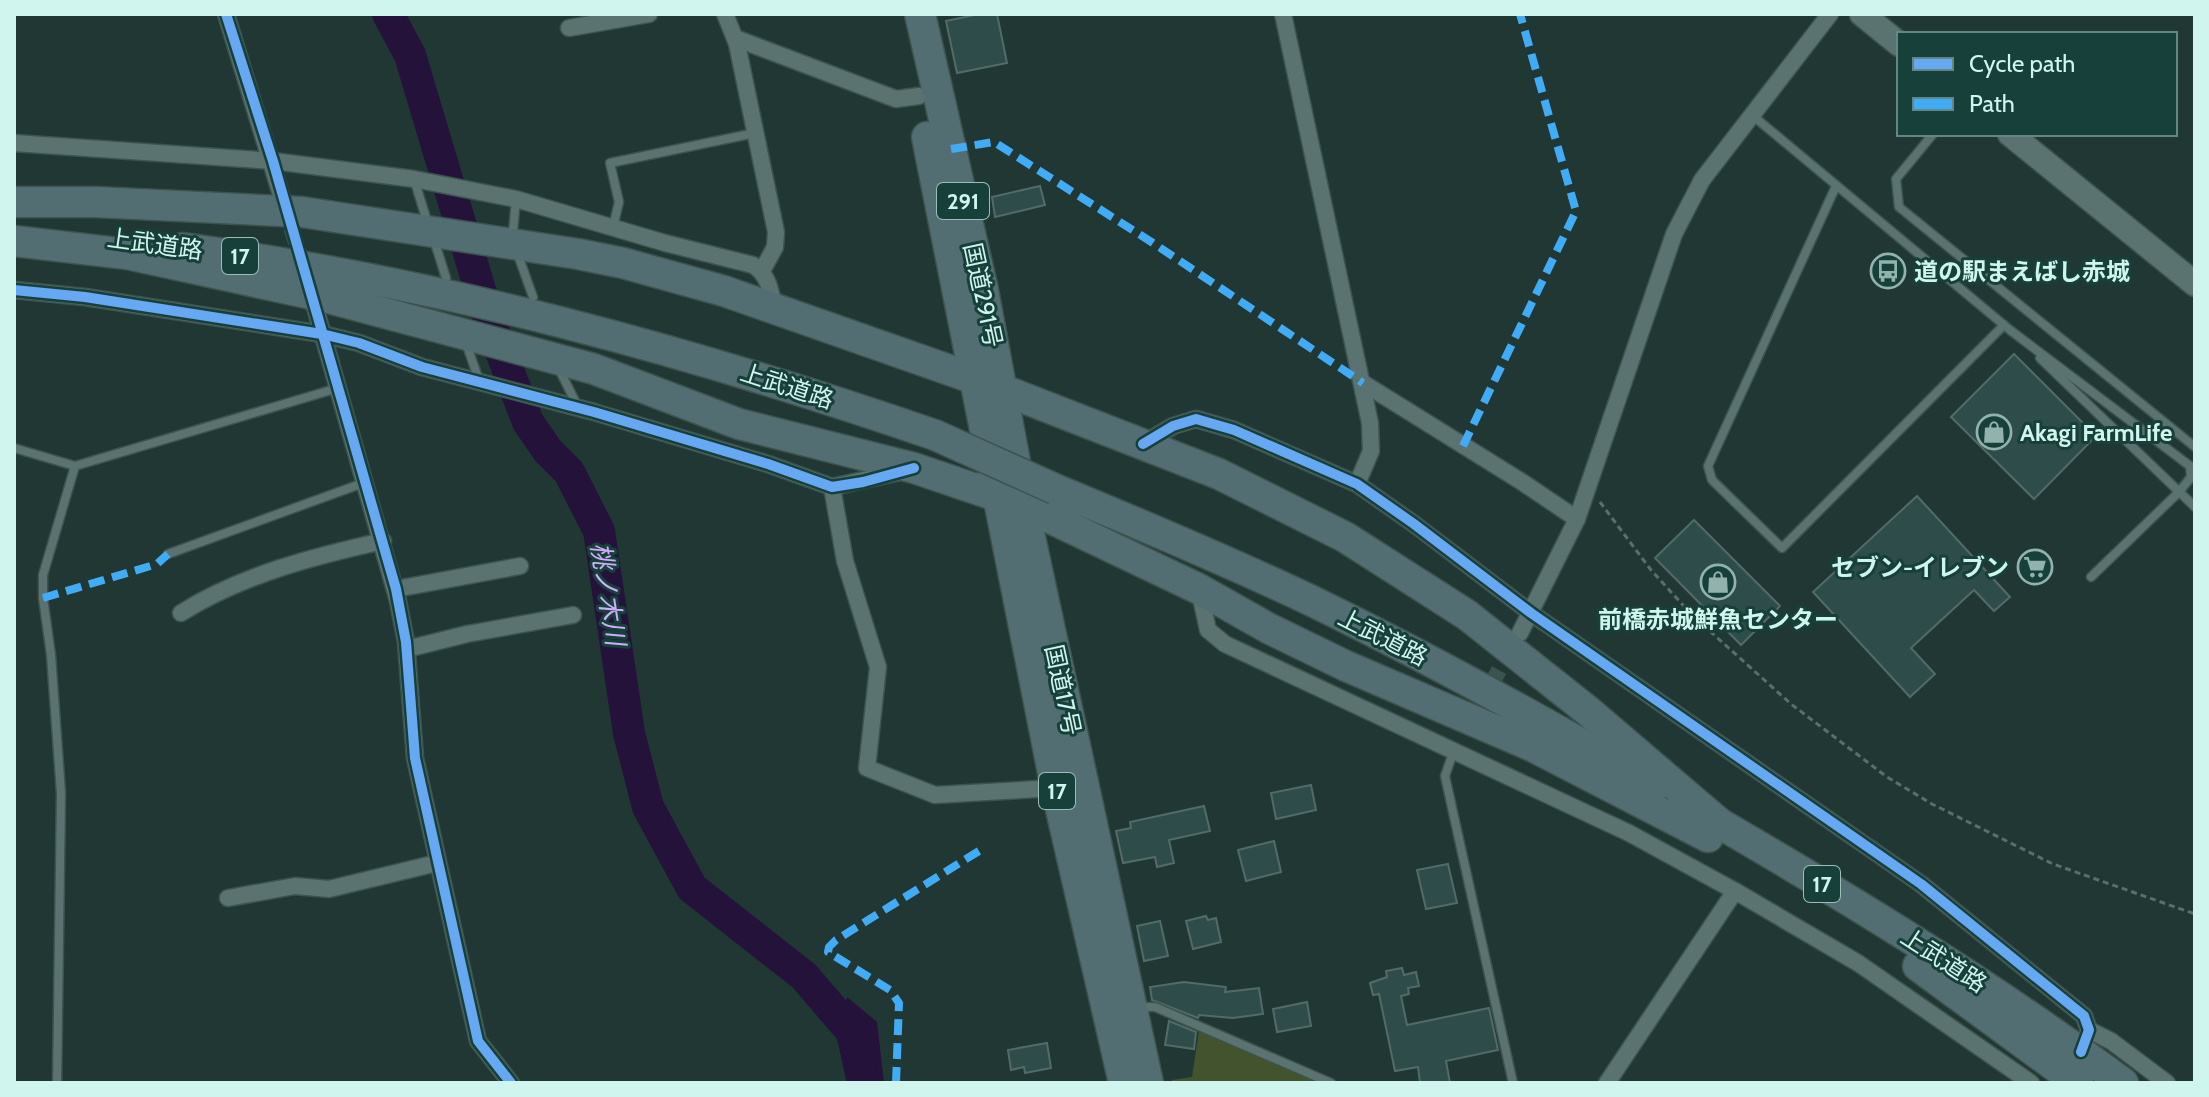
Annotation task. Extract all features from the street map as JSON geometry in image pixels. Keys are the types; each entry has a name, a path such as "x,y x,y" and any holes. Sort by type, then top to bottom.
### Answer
{"highway":[{"name":"国道291号","path":"902,14 988,384"},
{"name":"国道291号","path":"920,14 983,290 988,384"},
{"path":"14,202 241,208 339,217 623,263 724,291 988,384 1219,474 1345,537 1467,615 1588,711 1713,829"},
{"name":"上武道路","path":"14,228 197,250 362,278 454,288 530,305 935,435 1314,602 1510,702 1713,829 1929,973 2078,1083"},
{"path":"14,241 127,254 325,297 469,339 550,354 739,424 914,468 1011,500 1199,589 1281,635 1346,666 1713,829"},
{"name":"国道17号","path":"988,384 1011,500 1148,1083"},
{"name":"国道17号","path":"1011,500 1056,788 1124,1083"},
{"name":"上武道路","path":"1713,829 1887,923 2085,1041 2123,1083"}],"street":[{"path":"226,14 282,198"},
{"path":"569,28 649,14"},
{"path":"725,14 735,38 776,232 775,247 762,271"},
{"path":"1283,14 1370,423 1371,451 1357,484"},
{"path":"1520,633 1577,519 1674,234 1702,180 1830,14"},
{"path":"1862,14 1897,42"},
{"path":"735,38 896,99 919,96"},
{"path":"2012,136 2195,284"},
{"path":"14,143 273,161 419,180 516,199 665,243 753,265 762,271 774,309"},
{"path":"14,290 85,297 322,334 359,343 422,367 768,464 832,487 914,468"},
{"path":"313,300 396,589 407,649 415,758 478,1041 511,1083"},
{"path":"1363,383 1577,519"},
{"path":"1143,444 1173,426 1196,419 1234,430 1357,484 1531,613 1921,884 2084,1016 2085,1041 2111,1041 2167,1083"},
{"path":"832,487 845,561 878,667 867,768 935,795 1056,788"},
{"path":"181,613 233,586 277,570 383,541"},
{"path":"396,589 520,566"},
{"path":"1199,589 1208,630 1225,644 1629,833 1858,963 2031,1083"},
{"path":"407,649 467,634 573,615"},
{"path":"1453,753 1464,733"},
{"path":"228,898 295,886 329,889 437,863"},
{"path":"1607,1083 1735,891"}],"lane":[{"path":"1751,115 2007,327 2190,466 2191,477 2179,492 2091,577"},
{"path":"613,227 619,202 610,163 755,133"},
{"path":"1931,136 1896,179 1899,207 2195,447"},
{"path":"419,180 454,288"},
{"path":"1836,186 1708,466 1712,480 1782,548 2007,327"},
{"path":"516,199 511,243 530,305"},
{"path":"2007,327 2195,507"},
{"path":"469,339 487,385"},
{"path":"550,354 571,407"},
{"path":"14,448 75,466 339,388"},
{"path":"57,1083 61,793 43,575 75,466"},
{"path":"168,554 366,482"},
{"path":"1453,753 1445,776 1513,1083"},
{"path":"1132,1009 1155,1007 1331,1083"}],"path":[{"path":"1588,487 1651,570 1692,615 1791,704 1887,777 1932,804 2053,864 2195,914"}],"green space":[{"path":"1199,1030 1321,1083 1172,1083 1172,1080 1192,1077"}],"shaded area":[{"path":"847,997 877,1022 884,1083 851,1083 838,1036"}],"building":[{"path":"979,14 997,14 1007,63 957,73 946,21"},
{"path":"1040,186 1045,205 995,217 992,197"},
{"path":"2014,354 2096,436 2034,499 1951,417"},
{"path":"1917,496 2010,597 1994,611 1974,590 1911,648 1935,674 1910,697 1813,592"},
{"name":"前橋赤城鮮魚センター","path":"1694,520 1780,606 1741,645 1655,558"},
{"path":"1311,785 1316,810 1276,819 1271,793"},
{"path":"1204,806 1210,831 1169,840 1174,863 1157,867 1155,857 1123,863 1116,831 1131,828 1130,822"},
{"path":"1274,841 1281,872 1246,881 1238,850"},
{"path":"1448,864 1457,903 1426,909 1417,870"},
{"path":"1206,916 1208,920 1216,918 1221,942 1193,949 1186,921"},
{"path":"1160,921 1168,956 1144,961 1137,926"},
{"path":"1402,968 1404,975 1416,972 1419,986 1408,988 1409,994 1401,996 1407,1025 1489,1008 1498,1050 1446,1061 1450,1083 1420,1083 1418,1067 1395,1071 1379,994 1373,995 1370,983 1387,977 1386,971"},
{"path":"1184,982 1226,987 1225,992 1259,988 1263,1014 1233,1018 1199,1015 1198,1018 1152,1000 1150,987"},
{"path":"1307,1002 1311,1026 1277,1032 1273,1009"},
{"path":"1169,1021 1196,1032 1194,1049 1165,1045"},
{"path":"1047,1043 1051,1068 1025,1073 1024,1067 1011,1070 1008,1050"}],"waterway":[{"name":"桃ノ木川","path":"388,14 410,55 489,320 528,422 548,451 569,472 599,531 629,733 648,807 692,888 804,976 852,1032 863,1083"}],"tunnel":[{"path":"284,205 305,271"},
{"path":"1468,726 1513,645"}],"marked path":[{"path":"1463,446 1576,211 1520,14"},
{"path":"951,149 994,142 1363,383"},
{"path":"43,598 157,564 168,554"},
{"path":"896,1083 899,1003 890,990 828,952 829,947 979,851"}],"cycle path":[{"path":"226,14 273,161 396,589 406,642 415,758 478,1041 511,1083"},
{"path":"14,290 85,297 322,334 359,343 422,367 594,412 768,464 832,487 914,468"},
{"path":"1143,444 1173,426 1196,419 1234,430 1357,484 1531,613 1921,884 2084,1016 2089,1030 2081,1052"}],"place":[{"name":"道の駅まえばし赤城","path":"1888,271"},
{"name":"Akagi FarmLife","path":"1994,432"},
{"name":"セブン-イレブン","path":"2035,567"},
{"name":"前橋赤城鮮魚センター","path":"1718,582"}]}
